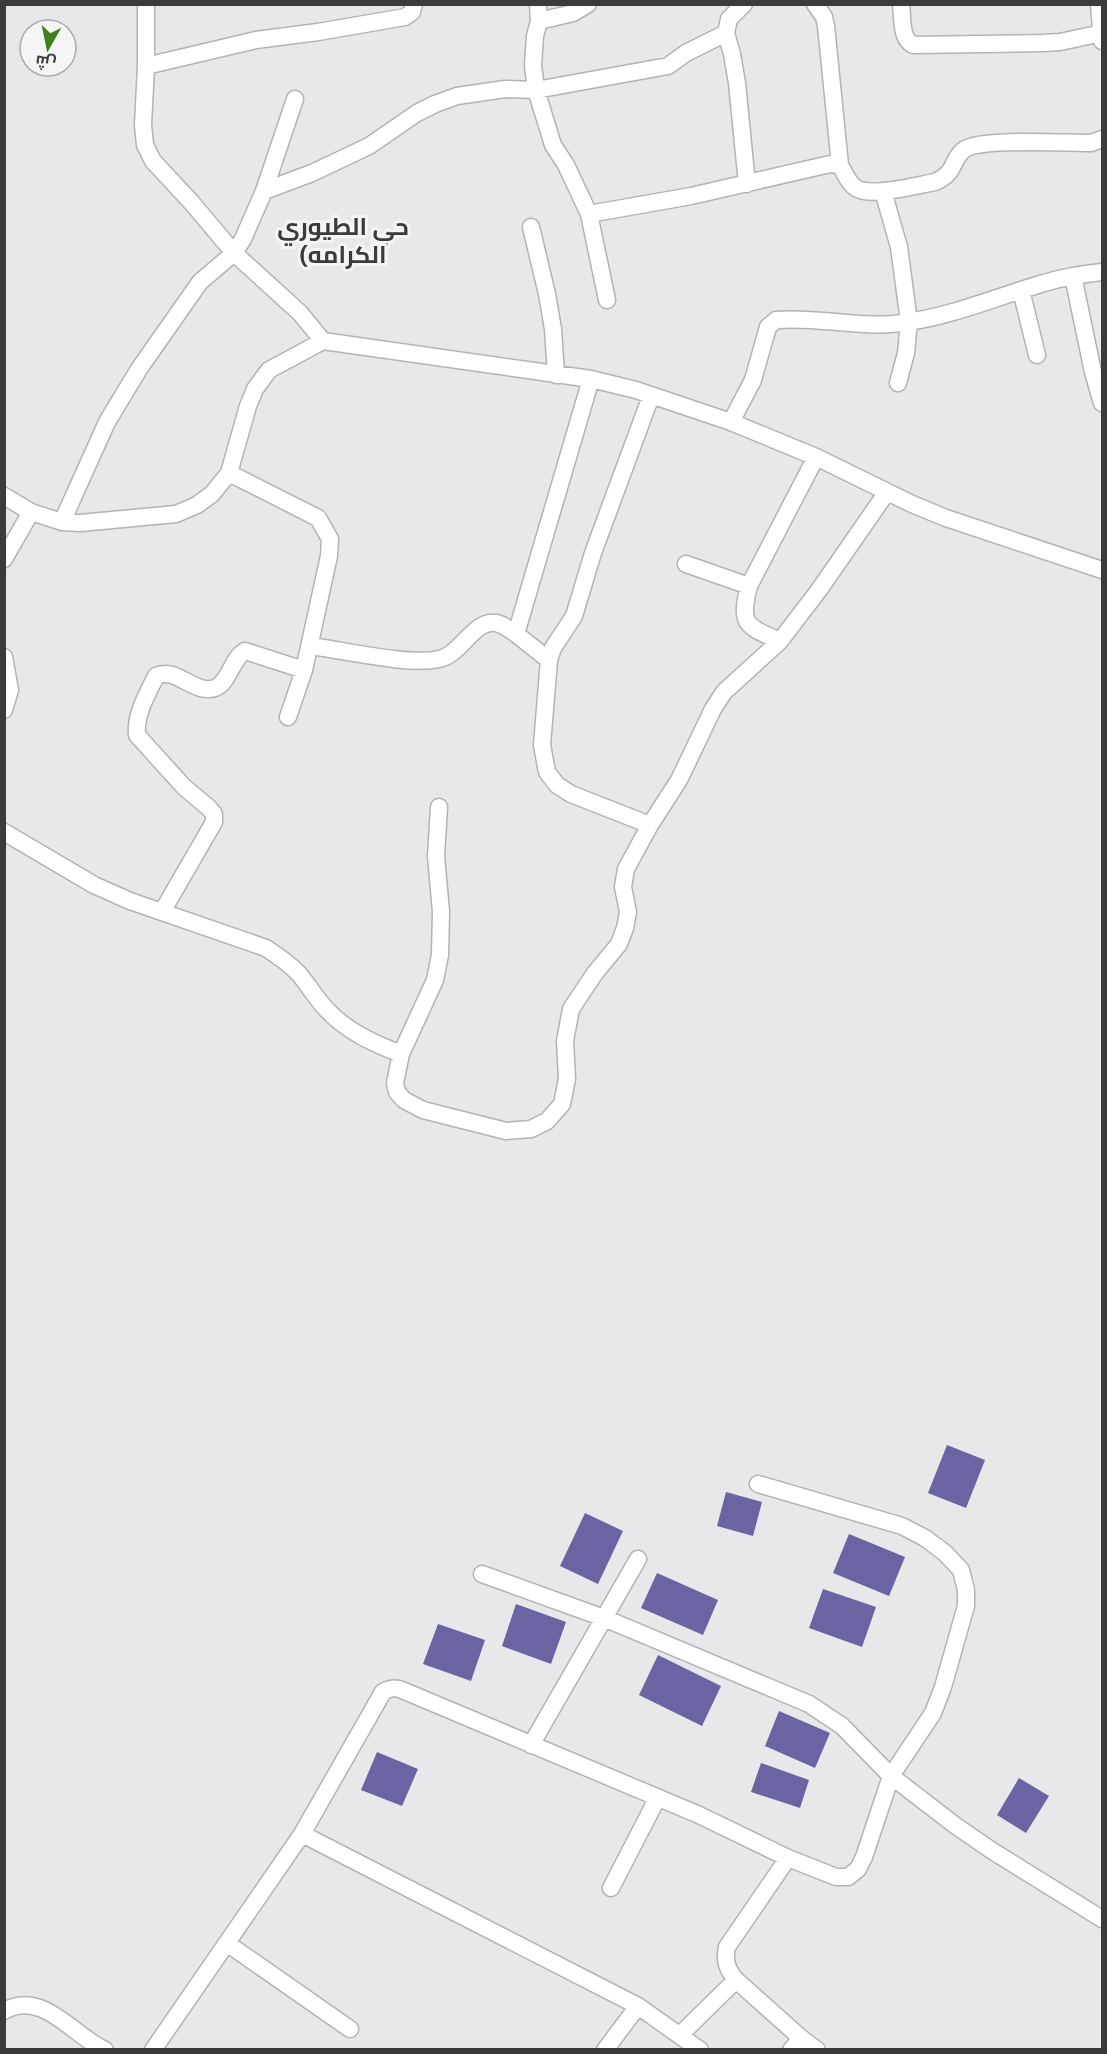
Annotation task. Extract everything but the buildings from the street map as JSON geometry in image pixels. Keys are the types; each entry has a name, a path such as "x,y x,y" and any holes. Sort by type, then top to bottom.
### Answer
{"street":[{"path":"146,4 143,125 145,145 153,161 234,253 294,307 323,341"},
{"path":"146,66 256,40 405,17 412,12 414,4"},
{"path":"588,4 573,13 538,13 533,65 536,90 553,145 566,165 589,214 607,300"},
{"path":"744,4 729,19 726,33 737,83 747,184"},
{"path":"814,4 824,17 826,26 840,165 856,188 866,192 883,191 935,183 952,170 960,153 973,145 1090,142 1102,139"},
{"path":"901,4 905,37 907,42 913,45 1043,43 1102,36 1099,4"},
{"path":"264,191 312,173 369,147 435,104 457,96 488,91 536,90 668,66 686,53 726,33"},
{"path":"62,522 107,422 139,369 200,282 234,253 243,239 264,191 295,99"},
{"path":"589,214 692,196 830,164 840,165"},
{"path":"883,191 899,247 909,322 906,353 898,383"},
{"path":"531,228 553,328 556,375"},
{"path":"731,422 753,380 768,327 776,321 844,321 880,326 909,322 970,308 1073,276 1102,272"},
{"path":"1073,276 1093,372 1102,403"},
{"path":"1022,290 1037,356"},
{"path":"4,496 31,512 62,522 80,523 176,514 197,506 212,494 229,473 248,406 262,379 269,370 323,341 591,380 651,396 731,422 816,457 946,518 1102,570"},
{"path":"516,634 591,380"},
{"path":"650,825 571,794 557,785 547,772 542,745 549,660 574,616 593,553 651,396"},
{"path":"780,641 752,628 743,608 748,586 816,457"},
{"path":"229,473 318,518 330,540 329,556 310,645 288,717"},
{"path":"439,807 436,856 441,912 440,955 435,980 401,1054 395,1083 397,1092 404,1100 423,1110 506,1131 531,1130 547,1121 562,1104 567,1079 565,1041 572,1010 595,973 619,944 628,912 623,887 626,869 650,825 679,780 713,709 724,692 780,641 888,492"},
{"path":"4,559 31,512"},
{"path":"686,564 748,586"},
{"path":"310,645 396,658 439,660 448,656 483,624 498,623 549,660"},
{"path":"162,912 214,822 214,814 184,787 137,735 139,713 156,676 168,673 206,690 214,688 220,685 239,655 245,651 304,670"},
{"path":"4,657 10,690 4,710"},
{"path":"4,832 94,885 130,901 266,948 300,975 330,1014 352,1031 375,1044 401,1054"},
{"path":"153,2049 228,1944 302,1834 383,1692 389,1689 402,1690 731,1829 788,1858 836,1877 848,1877 858,1869 891,1776 933,1713 943,1687 966,1606 966,1590 961,1570 945,1553 925,1538 902,1526 758,1484"},
{"path":"531,1745 638,1560"},
{"path":"482,1574 604,1618 809,1704 842,1726 891,1776 994,1852 1102,1919"},
{"path":"611,1888 657,1799"},
{"path":"302,1834 638,2006 700,2049"},
{"path":"788,1858 727,1947 726,1963 736,1980 796,2044 817,2049"},
{"path":"228,1944 350,2029"},
{"path":"680,2034 736,1980"},
{"path":"4,2011 18,2005 41,2007 105,2049"},
{"path":"605,2049 638,2006"}],"district":[{"name":"حي الطيوري (الكرامه","path":"343,240"}]}
